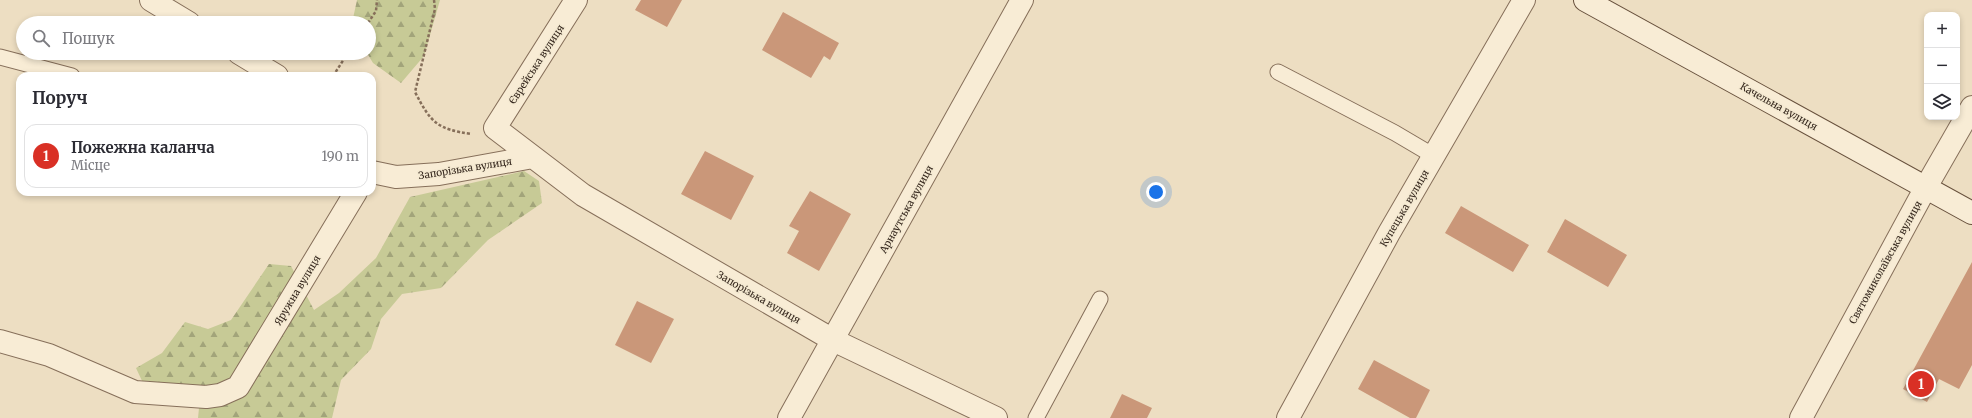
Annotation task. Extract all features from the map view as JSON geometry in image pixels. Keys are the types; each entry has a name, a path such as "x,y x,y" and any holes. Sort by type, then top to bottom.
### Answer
{"street":[{"path":"151,0 177,16"},
{"name":"Єврейська вулиця","path":"495,128 576,0"},
{"name":"Арнаутська вулиця","path":"789,418 1022,0"},
{"name":"Купецька вулиця","path":"1288,418 1389,233 1524,0"},
{"name":"Качельна вулиця","path":"1585,0 1972,213"},
{"path":"251,60 270,72"},
{"name":"Святомиколаївська вулиця","path":"1801,418 1926,187 1972,107"},
{"name":"Запорізька вулиця","path":"495,128 583,195 832,340 996,418"},
{"name":"Запорізька вулиця","path":"376,173 396,177 439,174 533,157"},
{"name":"Яружна вулиця","path":"0,341 49,354 135,392 206,397 220,395 238,387 354,196"}],"lane":[{"path":"0,57 57,72"},
{"path":"1278,72 1395,133 1434,156"},
{"path":"1036,418 1100,299"}],"path":[{"path":"373,16 376,11 377,0"},
{"path":"434,0 435,9 415,92 431,118 447,130 478,135 495,128"},
{"path":"336,72 343,60"}],"green space":[{"path":"357,0 440,0 424,56 401,83 373,63 371,60 376,60 376,16 354,16"},
{"path":"524,171 539,181 542,203 488,240 441,288 402,294 381,319 371,349 341,380 332,418 198,418 201,388 143,383 136,368 162,353 185,322 208,329 231,320 269,264 291,266 314,310 339,293 376,258 410,197"}],"building":[{"path":"641,0 682,0 667,27 635,10"},
{"path":"783,12 839,43 830,60 824,56 811,78 762,50"},
{"path":"705,151 754,176 731,220 681,194"},
{"path":"810,191 851,214 819,271 787,253 799,231 789,226"},
{"path":"1461,206 1529,245 1513,272 1445,233"},
{"path":"1565,219 1627,255 1608,287 1547,252"},
{"path":"1972,262 1972,365 1959,389 1939,379 1927,402 1903,389"},
{"path":"637,301 674,319 651,363 615,345"},
{"path":"1374,360 1430,390 1416,418 1410,418 1358,389"},
{"path":"1122,394 1152,408 1147,418 1110,418"}],"place":[{"name":"Пожежна каланча","path":"1921,384"}]}
